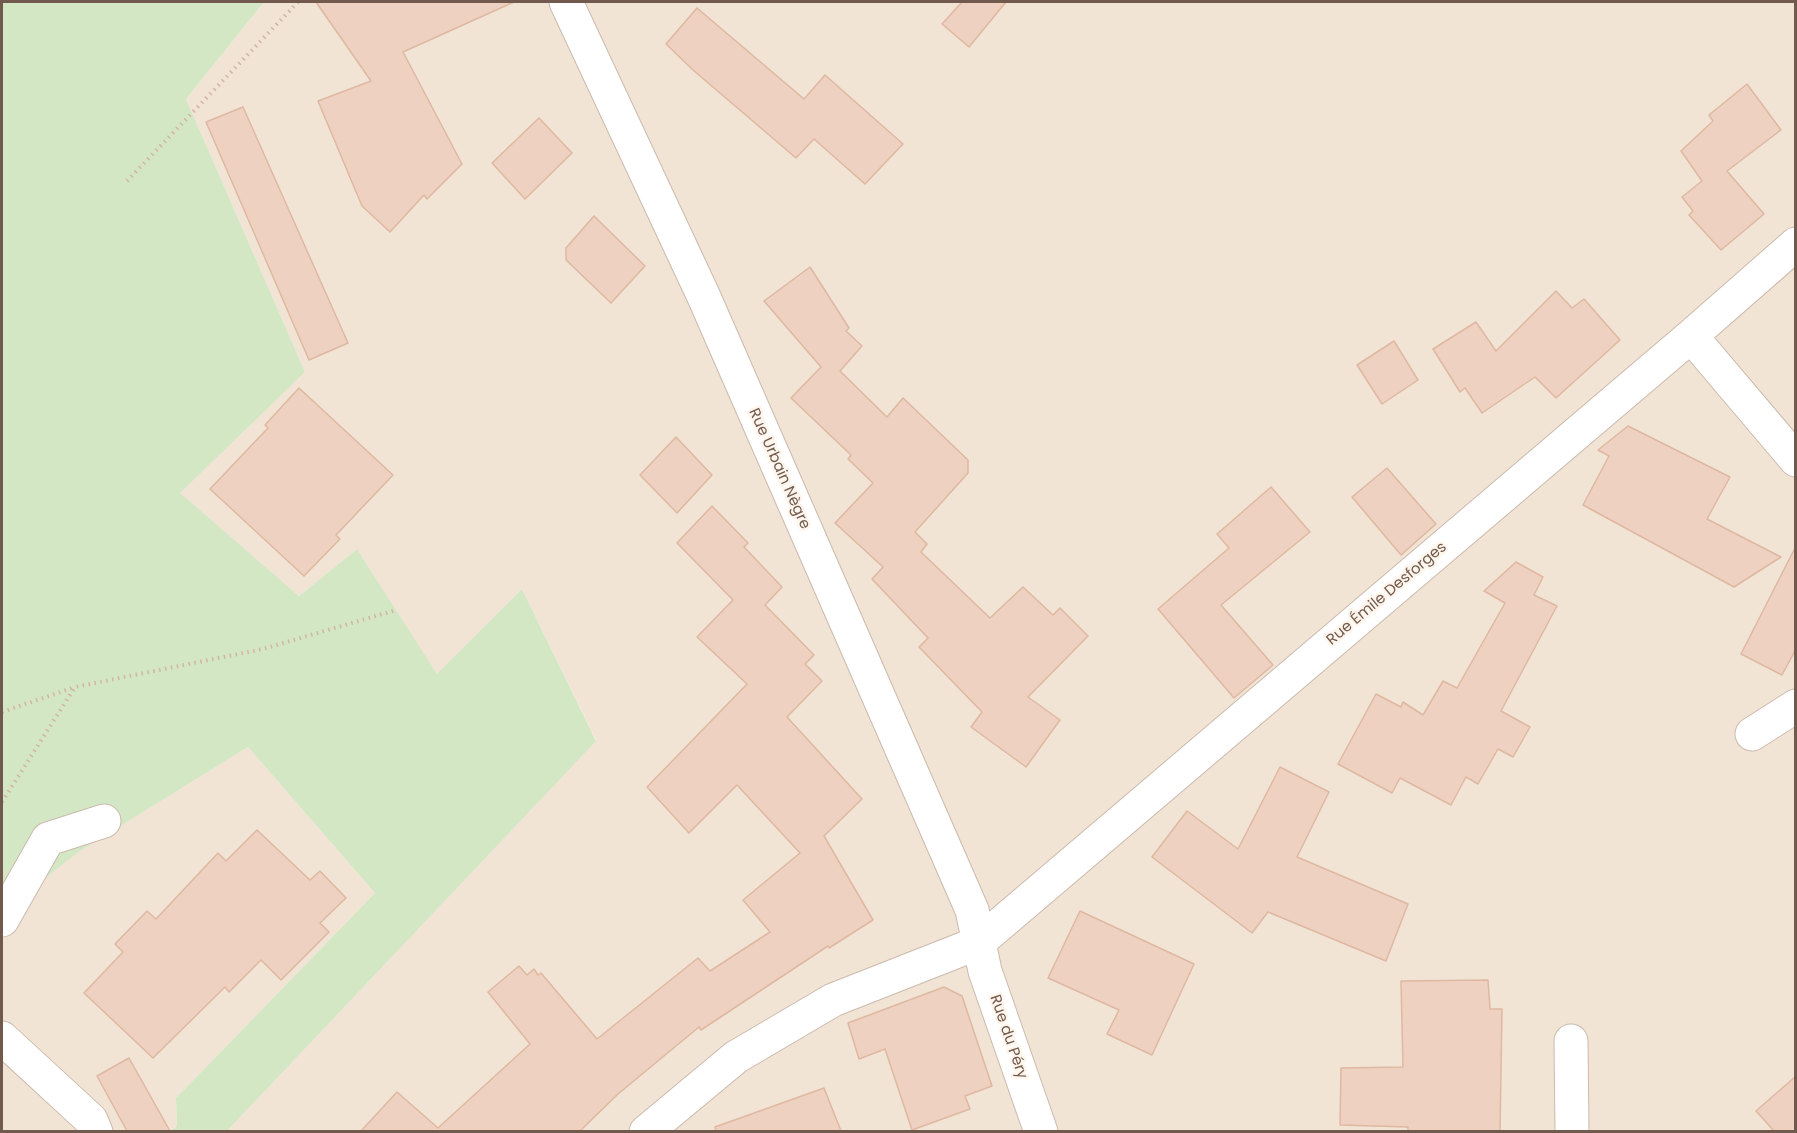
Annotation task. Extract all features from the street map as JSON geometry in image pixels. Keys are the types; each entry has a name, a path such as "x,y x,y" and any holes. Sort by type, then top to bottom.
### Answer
{"street":[{"name":"Rue Urbain Nègre","path":"566,2 709,308 972,910 978,943"},
{"name":"Rue Émile Desforges","path":"646,1131 736,1057 833,1000 978,943 1796,244"},
{"path":"1691,336 1796,460"},
{"path":"1752,734 1796,706"},
{"path":"2,920 48,839 104,820"},
{"name":"Rue du Péry","path":"978,943 985,971 1041,1131"},
{"path":"2,1038 91,1120 96,1131"},
{"path":"1571,1041 1572,1131"}],"path":[{"path":"127,181 298,2"},
{"path":"2,712 75,687 263,649 396,610"},
{"path":"2,802 75,687"}],"shaded area":[{"path":"264,2 1795,2 1795,1131 227,1131 596,740 522,589 437,675 357,549 299,596 179,493 305,372 186,99"},
{"path":"248,747 375,893 176,1098 177,1126 171,1131 2,1132 2,913 77,853"}],"green space":[{"path":"2,2 264,2 186,99 305,372 180,493 299,596 357,549 437,674 522,589 596,741 227,1131 171,1131 177,1126 176,1098 375,893 248,747 77,853 2,913"}],"building":[{"path":"316,2 514,2 403,52 462,164 427,199 424,195 390,232 362,206 318,101 371,81"},
{"path":"962,2 1006,2 969,47 942,24"},
{"path":"697,8 804,99 825,75 903,144 865,184 814,139 796,158 666,44"},
{"path":"1747,84 1781,130 1727,171 1764,214 1721,250 1689,215 1693,211 1682,197 1702,181 1681,151 1713,121 1709,115"},
{"path":"243,107 348,343 309,360 206,122"},
{"path":"539,118 572,153 525,199 492,163"},
{"path":"594,216 645,266 611,303 566,260 566,248"},
{"path":"810,267 849,328 846,331 862,346 840,371 887,417 903,398 968,460 968,473 915,532 927,544 921,552 990,618 1023,587 1053,615 1060,608 1088,636 1028,697 1060,720 1026,767 971,727 982,712 919,647 928,638 872,579 883,567 835,523 873,483 848,459 851,455 791,398 821,367 764,301"},
{"path":"1556,291 1572,308 1584,299 1620,340 1556,398 1535,377 1482,413 1465,388 1460,392 1433,349 1476,322 1496,351"},
{"path":"1394,341 1418,380 1382,404 1357,365"},
{"path":"299,388 393,475 336,535 340,539 304,576 210,489 268,428 265,425"},
{"path":"1628,426 1730,477 1707,519 1781,557 1734,587 1583,505 1609,456 1598,450"},
{"path":"676,437 712,475 677,513 640,475"},
{"path":"1387,468 1436,524 1401,555 1352,497"},
{"path":"1271,487 1310,532 1221,605 1273,665 1234,698 1158,609 1229,548 1217,534"},
{"path":"712,506 748,543 744,547 782,587 765,605 814,655 805,664 822,681 787,717 862,799 824,836 873,920 829,948 828,946 701,1030 699,1027 618,1094 580,1131 361,1131 397,1092 438,1128 530,1044 488,992 519,966 527,975 534,969 538,975 541,973 597,1039 698,958 710,971 770,932 743,900 800,853 737,785 689,833 647,787 747,684 697,637 733,600 677,543"},
{"path":"1796,546 1796,649 1782,675 1741,654"},
{"path":"1516,562 1543,577 1534,595 1557,606 1501,711 1530,727 1513,757 1498,749 1478,784 1466,777 1451,805 1400,778 1392,793 1338,764 1376,694 1401,707 1403,702 1423,715 1443,681 1457,688 1505,603 1484,591"},
{"path":"1280,767 1329,792 1297,857 1408,904 1386,961 1268,912 1252,933 1152,857 1187,811 1238,849"},
{"path":"257,830 310,880 320,871 346,898 320,923 329,932 281,980 261,960 229,992 225,987 153,1058 84,993 123,952 115,944 147,911 156,919 218,853 226,861"},
{"path":"1080,911 1194,964 1152,1055 1107,1034 1119,1010 1048,978"},
{"path":"1488,980 1490,1009 1502,1009 1500,1131 1408,1131 1408,1127 1340,1125 1341,1068 1403,1067 1401,981"},
{"path":"944,987 962,996 992,1086 965,1096 970,1109 912,1130 885,1049 859,1059 848,1023"},
{"path":"129,1058 170,1131 127,1131 97,1076"},
{"path":"1796,1076 1796,1131 1774,1131 1756,1111"},
{"path":"824,1088 841,1131 716,1131 715,1127"}]}
